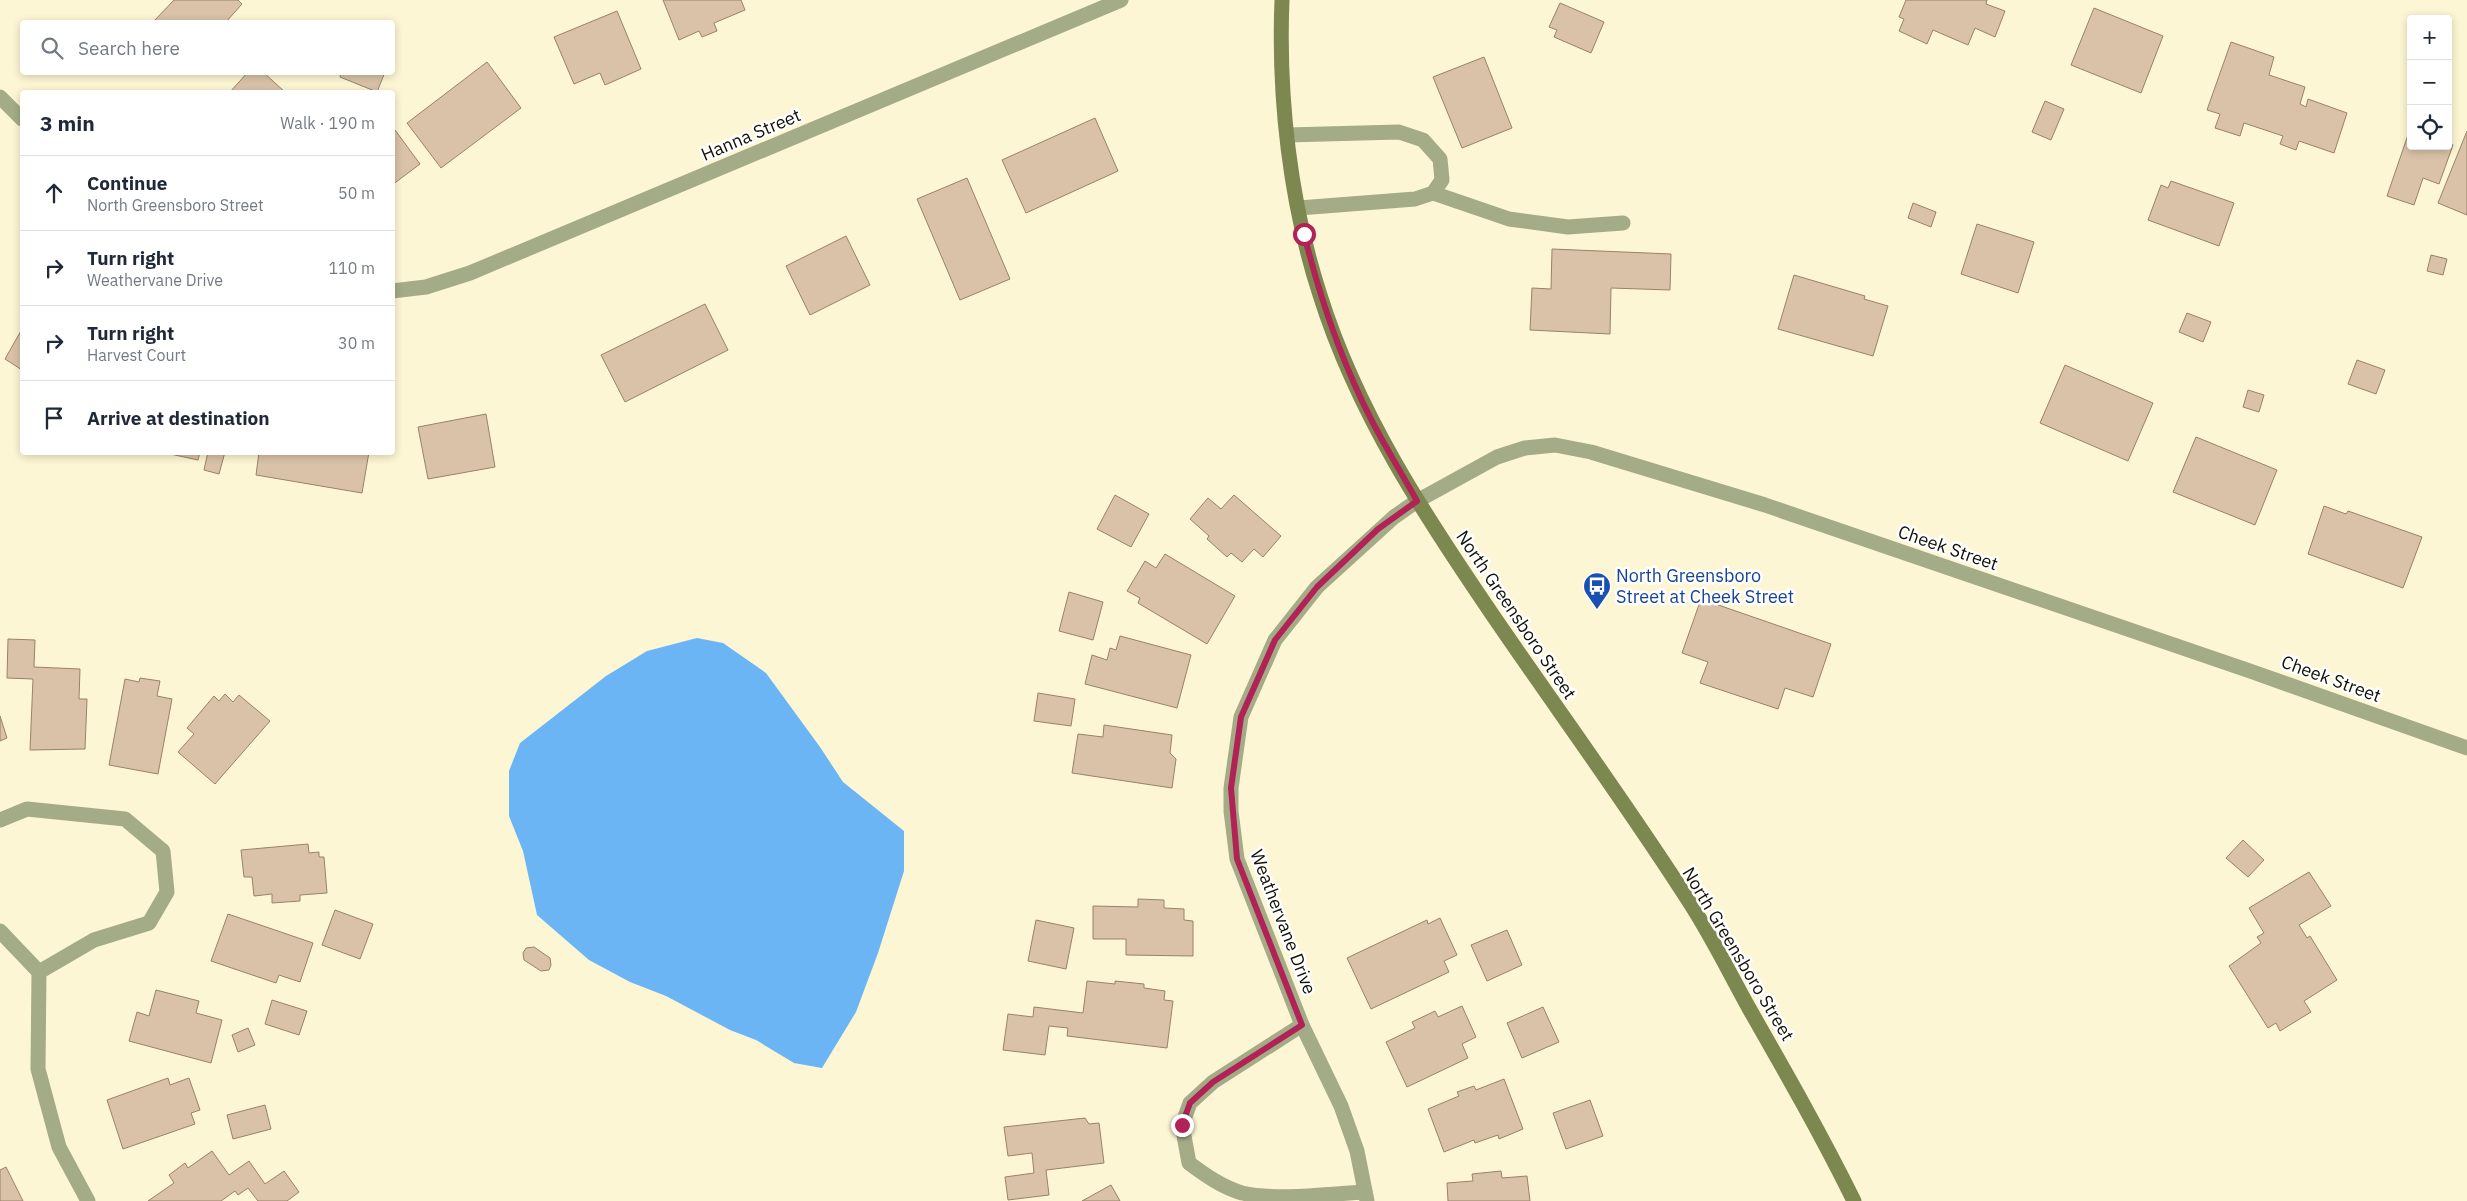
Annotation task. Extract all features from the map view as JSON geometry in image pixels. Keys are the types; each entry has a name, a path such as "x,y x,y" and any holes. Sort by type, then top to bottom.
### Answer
{"main road":[{"name":"North Greensboro Street","path":"1282,0 1282,87 1287,135 1299,208 1320,295 1345,363 1371,420 1417,501 1457,563 1691,905 1823,1138 1854,1201"}],"street":[{"name":"Hanna Street","path":"395,291 426,287 470,273 1121,0"},
{"path":"0,97 20,117"},
{"path":"1287,135 1399,132 1423,140 1440,159 1442,180 1433,193 1415,199 1299,208"},
{"path":"1433,193 1508,219 1568,227 1622,223"},
{"name":"Cheek Street","path":"1417,501 1497,457 1525,448 1555,445 1591,452 1765,505 2250,670 2467,748"},
{"name":"Weathervane Drive","path":"1366,1196 1357,1151 1341,1106 1302,1025 1237,859 1231,788 1241,717 1275,640 1317,587 1378,529 1417,501"},
{"path":"0,820 27,809 125,819 163,851 167,892 149,922 94,940 39,972"},
{"path":"0,930 39,972 38,1069 59,1148 88,1201"},
{"path":"1302,1025 1213,1082 1190,1103 1182,1125 1188,1163 1208,1178 1243,1193 1278,1198 1366,1196"}],"water":[{"path":"697,638 723,643 766,673 843,782 904,831 904,871 878,953 856,1012 822,1068 794,1063 756,1040 730,1030 666,996 630,982 589,960 537,915 523,851 509,816 509,771 520,743 606,676 647,651"}],"building":[{"path":"174,0 238,0 242,4 228,20 155,20"},
{"path":"663,0 741,0 745,10 714,23 717,31 702,37 699,31 679,40"},
{"path":"1906,0 1987,0 1986,4 2005,11 1995,37 1975,28 1968,45 1933,30 1927,44 1899,31 1904,19 1899,17"},
{"path":"1560,3 1604,22 1591,53 1554,37 1557,30 1549,27"},
{"path":"2094,8 2163,36 2141,93 2071,65"},
{"path":"617,11 641,69 605,85 600,73 574,84 554,37"},
{"path":"2231,42 2274,57 2269,75 2305,87 2300,104 2306,107 2308,99 2347,113 2334,153 2299,141 2296,150 2280,144 2283,136 2244,123 2240,136 2215,128 2220,114 2207,110"},
{"path":"1484,57 1512,128 1462,148 1433,77"},
{"path":"487,62 521,108 441,168 407,123"},
{"path":"245,75 266,75 283,90 232,90"},
{"path":"340,75 384,75 378,90 372,90 340,77"},
{"path":"2045,101 2064,109 2051,140 2032,132"},
{"path":"1095,118 1118,171 1026,213 1002,160"},
{"path":"395,130 420,164 395,183"},
{"path":"2467,131 2467,215 2438,203"},
{"path":"2407,138 2407,150 2451,150 2439,184 2423,178 2414,205 2387,196"},
{"path":"967,178 1010,279 960,300 917,199"},
{"path":"2171,181 2234,203 2219,246 2148,220 2161,185 2168,188"},
{"path":"1913,203 1936,212 1931,227 1908,218"},
{"path":"1977,224 2034,242 2018,293 1961,274"},
{"path":"846,236 870,285 810,315 786,266"},
{"path":"1552,249 1671,254 1670,290 1611,288 1610,334 1530,330 1532,288 1551,289"},
{"path":"2431,255 2447,259 2443,275 2427,271"},
{"path":"1794,275 1865,296 1864,299 1888,306 1873,356 1778,329"},
{"path":"705,304 728,350 625,402 601,355"},
{"path":"2187,313 2211,322 2203,342 2179,332"},
{"path":"20,333 20,369 5,359"},
{"path":"2357,360 2385,370 2376,394 2348,384"},
{"path":"2065,365 2153,403 2128,461 2040,423"},
{"path":"2248,390 2264,395 2259,412 2243,407"},
{"path":"486,414 495,467 428,479 418,427"},
{"path":"2196,437 2277,470 2255,525 2173,492"},
{"path":"175,455 199,455 198,460"},
{"path":"207,455 224,455 219,474 204,470"},
{"path":"259,455 368,455 362,493 256,475"},
{"path":"1115,495 1149,514 1131,547 1097,529"},
{"path":"1234,495 1281,536 1263,557 1254,549 1242,562 1231,553 1227,557 1207,539 1209,536 1190,519 1208,498 1221,509"},
{"path":"2324,506 2346,514 2348,511 2422,537 2403,588 2308,554"},
{"path":"1165,554 1235,596 1207,644 1138,603 1140,598 1127,591 1145,561 1156,568"},
{"path":"1069,592 1103,602 1093,640 1059,631"},
{"path":"1701,599 1831,644 1813,697 1785,688 1778,709 1700,683 1708,662 1682,653"},
{"path":"1120,636 1191,655 1177,708 1085,684 1092,655 1107,660 1110,648 1116,650"},
{"path":"8,639 35,640 34,667 80,669 79,699 87,699 85,749 30,750 33,679 7,678"},
{"path":"140,678 160,681 157,696 172,699 158,774 109,765 125,679 139,682"},
{"path":"1038,693 1075,699 1071,726 1034,721"},
{"path":"225,694 233,702 239,695 270,721 215,784 178,752 194,734 187,728 214,696 219,701"},
{"path":"0,716 7,738 0,741"},
{"path":"1104,725 1172,735 1170,753 1176,759 1172,788 1072,773 1078,734 1103,737"},
{"path":"2243,840 2264,860 2248,877 2226,858"},
{"path":"308,844 309,853 319,852 319,857 324,857 327,893 300,895 300,901 272,903 272,894 254,896 252,877 244,877 241,850"},
{"path":"2309,872 2331,906 2299,925 2307,938 2310,936 2337,980 2304,1001 2311,1012 2280,1031 2276,1023 2268,1028 2229,966 2261,943 2257,937 2264,933 2249,908"},
{"path":"1138,899 1164,900 1164,908 1184,909 1184,920 1193,921 1193,956 1126,955 1126,939 1093,939 1093,906 1138,907"},
{"path":"335,910 373,924 360,959 322,945"},
{"path":"228,914 313,943 300,982 279,975 276,983 211,961"},
{"path":"1440,918 1457,955 1444,961 1449,972 1371,1009 1347,958 1427,920 1428,924"},
{"path":"1036,920 1074,928 1066,969 1028,961"},
{"path":"1507,930 1522,965 1487,981 1471,945"},
{"path":"534,947 550,958 551,965 549,970 541,971 524,960 523,953 526,948"},
{"path":"1087,981 1115,984 1115,981 1144,984 1144,988 1165,991 1164,1000 1173,1001 1167,1048 1067,1036 1068,1028 1049,1026 1045,1055 1003,1050 1008,1014 1033,1017 1034,1007 1083,1013"},
{"path":"156,990 199,1001 196,1013 222,1020 211,1063 129,1041 137,1012 149,1016"},
{"path":"272,1000 307,1011 299,1035 265,1024"},
{"path":"1462,1006 1476,1037 1462,1044 1468,1058 1407,1087 1386,1042 1415,1028 1412,1022 1435,1011 1438,1017"},
{"path":"1543,1007 1559,1042 1522,1058 1507,1023"},
{"path":"248,1028 255,1045 238,1052 232,1035"},
{"path":"168,1078 170,1085 189,1078 200,1110 191,1113 195,1124 123,1149 107,1100"},
{"path":"1504,1079 1523,1129 1499,1139 1498,1135 1475,1143 1474,1140 1444,1152 1428,1109 1459,1096 1457,1092 1474,1086 1476,1090"},
{"path":"1590,1100 1603,1136 1566,1149 1553,1113"},
{"path":"265,1105 271,1129 233,1139 227,1115"},
{"path":"1085,1118 1089,1124 1099,1123 1104,1163 1046,1170 1049,1195 1008,1200 1005,1177 1034,1173 1032,1153 1008,1156 1004,1127"},
{"path":"212,1151 229,1175 249,1161 265,1184 284,1171 299,1192 287,1201 258,1201 248,1188 238,1195 235,1191 221,1201 148,1201 174,1183 169,1175 185,1163 188,1168"},
{"path":"6,1167 23,1201 0,1201 0,1170"},
{"path":"1501,1171 1502,1178 1527,1176 1530,1201 1448,1201 1447,1183 1473,1181 1472,1174"},
{"path":"1111,1185 1120,1201 1082,1201"}],"place":[{"name":"North Greensboro Street at Cheek Street","path":"1597,610"}],"route":[{"path":"1182,1125 1190,1103 1213,1082 1302,1025 1262,928 1237,859 1231,811 1231,788 1241,717 1275,640 1317,587 1378,529 1417,501 1371,420 1345,363 1320,295 1304,234"}]}
